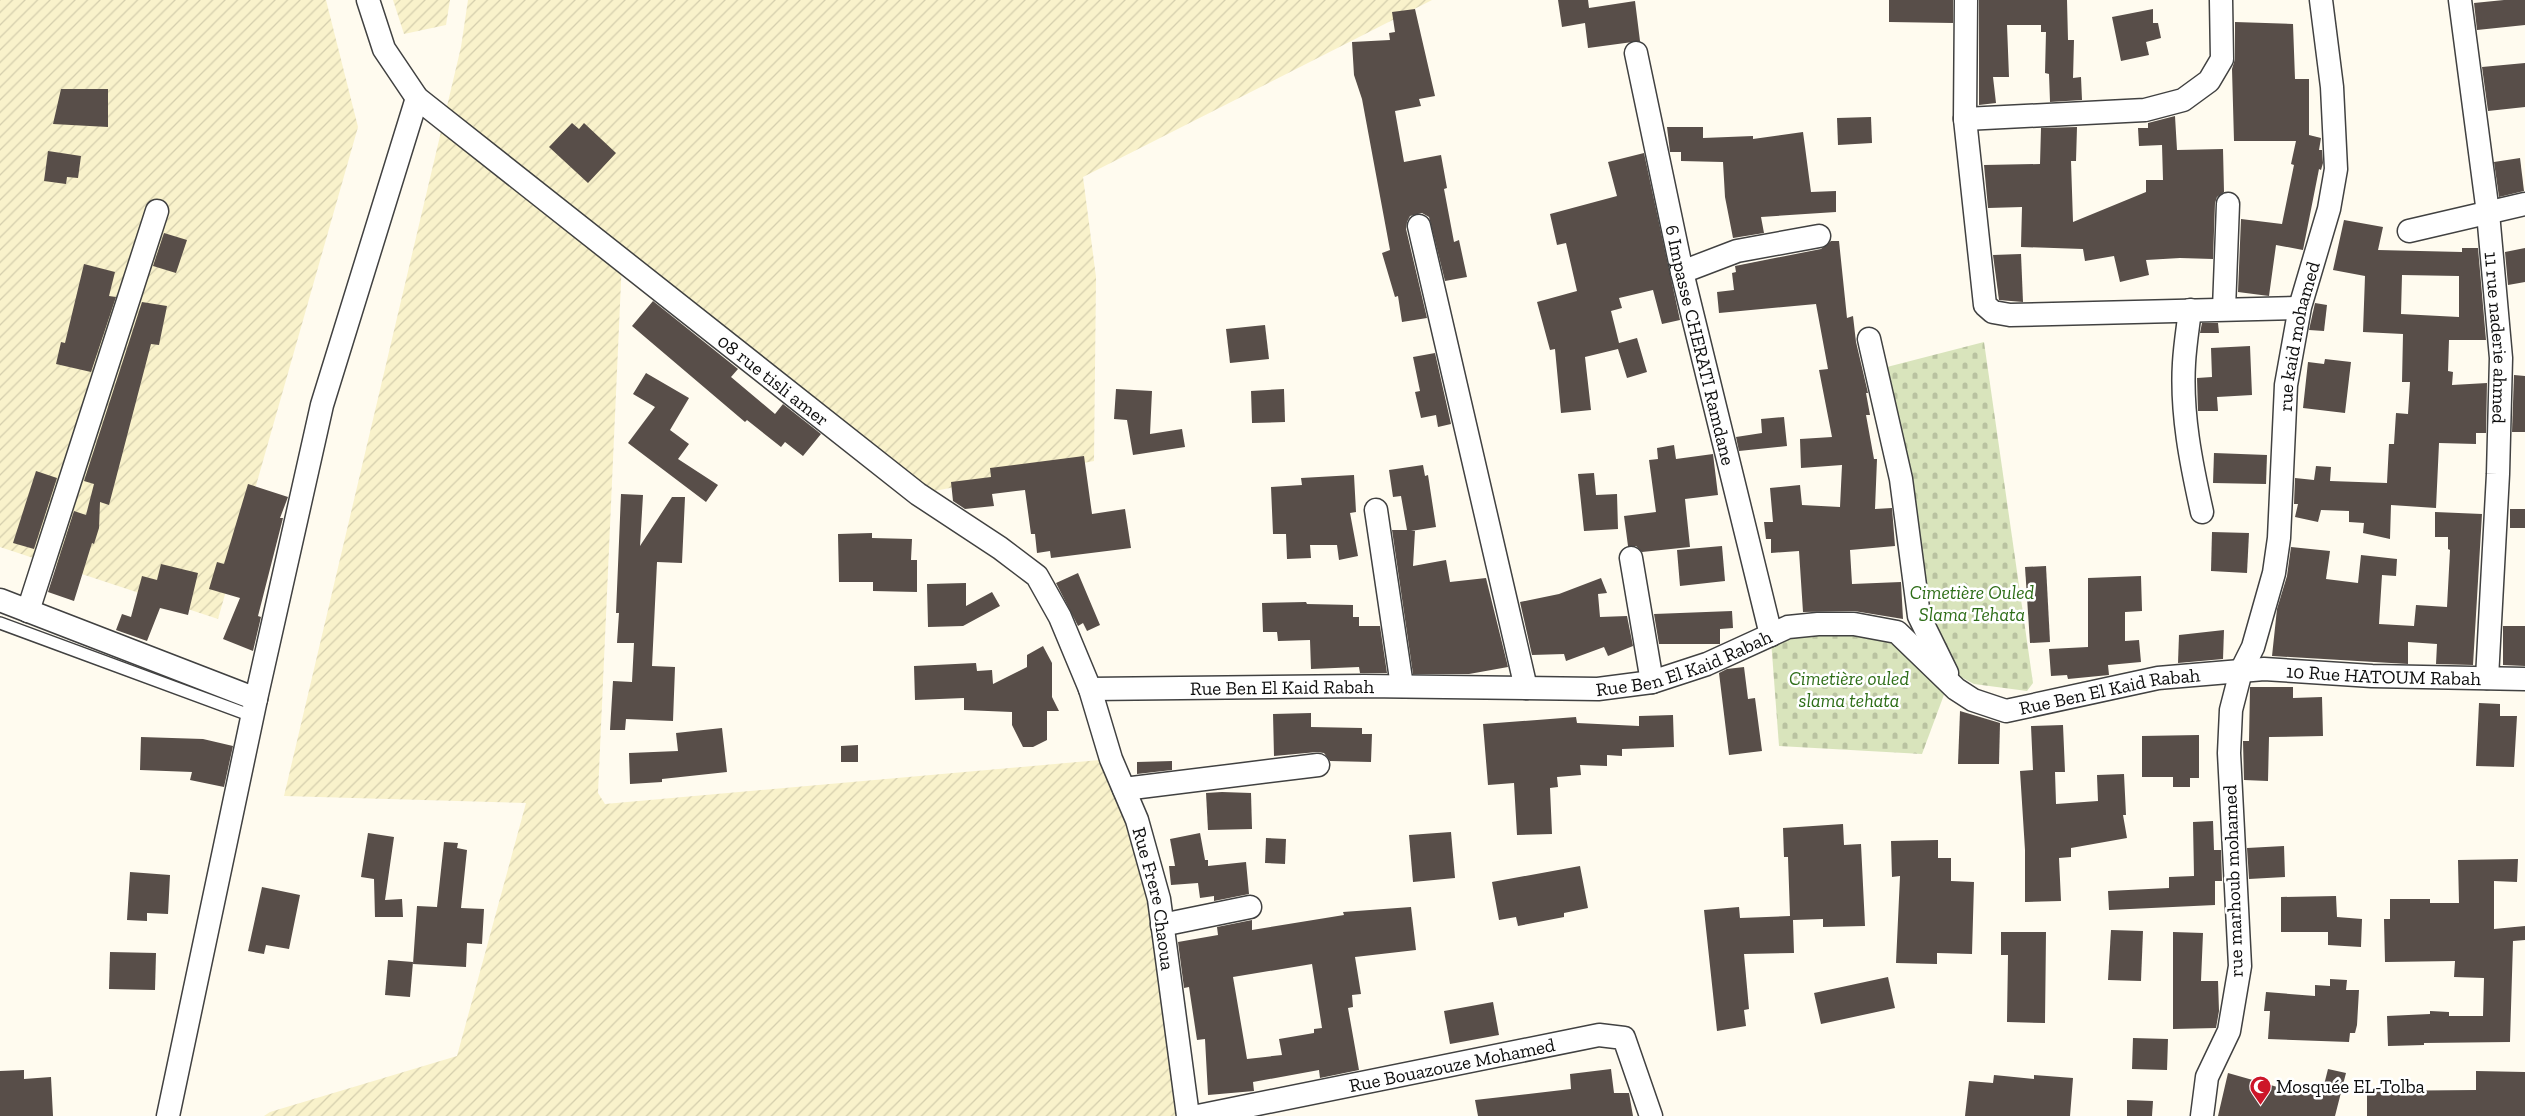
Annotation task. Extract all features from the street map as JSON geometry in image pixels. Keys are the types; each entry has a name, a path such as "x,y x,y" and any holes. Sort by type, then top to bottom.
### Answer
{"street":[{"name":"08 rue tisli amer","path":"368,0 384,50 417,98 918,494 1000,548 1037,576 1060,617 1090,689"},
{"path":"1966,0 1965,119 1981,287 1985,305 1993,312 2010,315 2299,308"},
{"path":"1965,119 2145,110 2183,100 2209,82 2222,59 2221,0"},
{"name":"rue kaid mohamed","path":"2240,671 2254,647 2274,573 2279,538 2286,385 2299,308 2329,209 2336,169 2332,88 2321,0"},
{"name":"11 rue naderie ahmed","path":"2460,0 2488,213 2501,358 2498,474 2487,678"},
{"name":"6 Impasse CHERATI Ramdane","path":"1636,53 1682,272 1771,635"},
{"path":"168,1116 254,707 322,405 417,98"},
{"path":"2224,309 2228,204"},
{"path":"2409,231 2525,204"},
{"path":"28,611 158,211"},
{"path":"1419,226 1526,688"},
{"path":"1682,272 1737,251 1819,236"},
{"path":"2190,310 2184,364 2185,404 2191,463 2202,512"},
{"path":"1869,339 1900,478 1919,616 1956,689"},
{"path":"1376,510 1402,686"},
{"path":"1631,558 1652,682"},
{"path":"0,600 254,707"},
{"name":"Rue Ben El Kaid Rabah","path":"1090,689 1402,686 1598,689 1652,682 1707,664 1788,627 1818,624 1854,624 1897,632 1956,689 1973,700 2006,710 2158,678 2240,671"},
{"name":"10 Rue HATOUM Rabah","path":"2240,671 2264,669 2372,676 2525,679"},
{"name":"rue marhoub mohamed","path":"2202,1116 2207,1077 2229,1031 2240,966 2229,753 2231,710 2240,671"},
{"name":"Rue Frere Chaoua","path":"1090,689 1111,759 1137,820 1159,899 1188,1116"},
{"path":"1124,789 1318,765"},
{"path":"1162,925 1250,907"},
{"name":"Rue Bouazouze Mohamed","path":"1198,1116 1599,1035 1624,1038 1651,1116"}],"lane":[{"path":"0,622 254,707"}],"shaded area":[{"path":"0,0 326,0 358,127 218,619 0,547"},
{"path":"393,0 450,0 446,25 404,34"},
{"path":"468,0 1432,0 1083,177 1096,277 1094,461 918,494 622,260 598,793 605,804 1111,759 1137,820 1188,1116 264,1116 270,1112 457,1056 526,803 284,796 461,47"}],"green space":[{"name":"Cimetière Ouled Slama Tehata","path":"1984,342 2033,683 2027,691 1974,684 1961,677 1924,621 1912,475 1887,367"},
{"name":"Cimetière ouled slama tehata","path":"1790,630 1895,635 1945,692 1922,754 1779,746 1771,640"}],"building":[{"path":"1558,0 1588,0 1589,8 1635,1 1640,41 1588,48 1585,23 1562,27"},
{"path":"1889,0 1953,0 1953,23 1889,22"},
{"path":"1979,0 2067,0 2068,40 2074,40 2073,78 2081,77 2082,100 2050,102 2049,74 2045,73 2046,32 2041,32 2041,25 2007,25 2009,77 1993,77 1996,103 1979,105"},
{"path":"2525,0 2525,25 2477,30 2474,3"},
{"path":"1415,9 1435,96 1419,99 1421,106 1395,111 1404,162 1441,155 1447,188 1444,189 1454,242 1459,240 1467,277 1445,281 1429,217 1422,213 1410,216 1406,229 1427,318 1402,322 1398,296 1395,297 1382,253 1390,250 1362,99 1354,75 1352,42 1390,40 1389,33 1395,32 1392,12"},
{"path":"2153,9 2153,23 2158,23 2161,38 2146,42 2149,55 2121,61 2112,17"},
{"path":"2235,22 2293,24 2295,79 2309,79 2309,135 2321,138 2319,150 2322,150 2323,163 2321,170 2319,169 2303,250 2276,245 2269,296 2238,292 2241,219 2282,224 2294,165 2291,164 2296,141 2234,141 2232,69 2235,59"},
{"path":"2525,63 2525,107 2488,111 2482,67"},
{"path":"61,89 108,89 108,127 53,124"},
{"path":"2175,116 2177,150 2223,149 2224,192 2217,197 2215,203 2213,259 2146,260 2149,275 2120,282 2114,256 2085,261 2083,249 2021,247 2022,207 1988,208 1984,165 2040,164 2041,128 2077,127 2076,161 2071,161 2073,222 2146,192 2146,180 2163,180 2162,145 2139,146 2138,128 2148,128 2148,123"},
{"path":"1871,117 1872,143 1838,145 1837,118"},
{"path":"572,123 579,129 584,123 616,153 588,183 549,147"},
{"path":"1667,127 1703,127 1703,138 1753,136 1753,139 1803,132 1811,192 1836,191 1836,212 1761,217 1764,233 1733,238 1725,197 1723,162 1681,161 1681,152 1670,152"},
{"path":"48,151 81,156 78,178 67,177 66,184 44,181"},
{"path":"1644,153 1680,320 1662,324 1653,290 1619,298 1622,308 1611,311 1619,343 1637,338 1647,372 1627,378 1618,349 1585,357 1591,410 1561,413 1555,349 1550,350 1537,302 1577,291 1566,243 1557,245 1550,214 1617,196 1608,162"},
{"path":"2520,158 2524,191 2499,197 2494,162"},
{"path":"2344,220 2383,227 2378,250 2462,252 2462,248 2478,248 2486,340 2449,340 2448,371 2453,372 2452,385 2487,383 2486,433 2476,433 2476,444 2439,443 2436,508 2391,505 2390,539 2363,533 2364,523 2349,522 2349,511 2321,510 2318,522 2295,517 2298,504 2294,504 2295,478 2314,480 2316,466 2331,467 2330,481 2387,483 2389,444 2394,444 2396,413 2408,414 2410,382 2402,382 2403,334 2363,332 2365,276 2333,270","holes":["2402,275 2459,276 2459,317 2401,314"]},
{"path":"164,233 187,240 176,273 153,266"},
{"path":"1831,241 1839,241 1847,318 1853,316 1856,342 1868,393 1866,393 1870,415 1866,415 1874,459 1877,459 1875,509 1892,508 1895,546 1850,550 1852,584 1901,582 1903,619 1854,611 1803,612 1799,551 1771,553 1771,539 1766,539 1764,522 1773,522 1770,488 1800,485 1802,505 1840,507 1842,465 1801,468 1800,439 1832,437 1819,370 1828,369 1816,304 1719,313 1717,292 1734,290 1732,273 1736,272 1735,266 1821,249"},
{"path":"2525,248 2525,282 2508,285 2505,252"},
{"path":"2021,254 2023,302 1999,300 1993,255"},
{"path":"84,264 115,272 109,296 116,297 91,372 56,364 61,342 65,343"},
{"path":"653,301 738,369 731,377 775,414 783,404 821,434 803,456 785,442 781,447 747,420 745,422 632,326"},
{"path":"142,302 167,306 159,345 151,344 109,505 100,502 99,528 94,544 92,543 74,601 48,592 74,511 86,515 94,484 84,481"},
{"path":"2315,303 2327,305 2324,331 2309,330"},
{"path":"2202,323 2218,323 2219,333 2200,333"},
{"path":"1265,325 1269,359 1230,363 1226,329"},
{"path":"2250,346 2252,395 2217,397 2218,411 2198,411 2197,378 2212,377 2211,348"},
{"path":"1435,353 1451,424 1438,427 1436,415 1421,418 1415,392 1420,391 1413,357"},
{"path":"2325,359 2351,362 2345,413 2303,408 2308,362 2324,364"},
{"path":"646,373 689,398 670,430 689,444 678,459 718,485 706,502 628,443 655,407 633,394"},
{"path":"2514,375 2525,376 2525,432 2512,432"},
{"path":"1116,389 1152,391 1150,434 1182,429 1185,447 1133,455 1127,420 1114,419"},
{"path":"1284,389 1285,422 1252,423 1251,391"},
{"path":"1784,417 1787,446 1739,451 1736,437 1762,433 1761,419"},
{"path":"1674,445 1676,459 1713,454 1718,495 1685,499 1690,547 1642,552 1636,546 1628,546 1624,516 1656,512 1649,460 1658,459 1657,448"},
{"path":"2214,453 2267,455 2266,484 2213,483"},
{"path":"1084,456 1092,514 1125,509 1131,548 1051,558 1050,551 1037,553 1035,534 1031,534 1025,490 992,494 994,506 965,509 953,501 951,482 991,477 990,468"},
{"path":"1423,465 1425,476 1428,475 1436,527 1411,531 1415,531 1413,566 1446,560 1450,582 1486,578 1508,667 1469,674 1413,674 1392,530 1407,530 1401,496 1393,497 1389,470"},
{"path":"36,471 57,478 34,549 13,543"},
{"path":"1594,473 1596,495 1617,494 1618,529 1584,531 1578,474"},
{"path":"1354,475 1356,512 1350,513 1358,556 1339,560 1337,545 1310,545 1311,558 1287,559 1286,534 1273,534 1271,487 1302,485 1301,478"},
{"path":"248,484 288,497 280,518 283,518 258,616 261,617 253,651 223,639 240,598 209,589 217,562 224,564"},
{"path":"621,494 643,495 640,546 672,497 685,497 682,563 657,562 652,666 675,667 673,721 626,719 625,730 610,730 613,681 632,682 634,643 617,643 619,613 616,613"},
{"path":"2510,509 2525,509 2525,528 2510,528"},
{"path":"2435,512 2482,514 2473,665 2436,664 2437,644 2408,642 2408,664 2272,656 2277,609 2287,576 2291,547 2330,551 2326,579 2358,583 2361,555 2397,559 2396,576 2382,575 2379,624 2414,626 2416,605 2447,607 2450,550 2448,549 2448,537 2435,537"},
{"path":"2212,532 2249,533 2247,573 2211,571"},
{"path":"872,533 872,538 912,539 911,560 917,560 917,592 873,591 873,582 839,582 838,534"},
{"path":"1722,546 1725,581 1680,586 1677,550"},
{"path":"161,564 198,573 188,615 160,608 147,641 116,630 122,614 131,617 142,576 157,580"},
{"path":"2046,566 2050,642 2030,643 2025,567"},
{"path":"1078,573 1100,625 1087,631 1083,623 1078,626 1056,583"},
{"path":"2141,576 2142,611 2125,612 2125,641 2139,640 2141,662 2108,665 2109,675 2068,679 2067,675 2051,676 2049,649 2088,647 2088,578"},
{"path":"1601,578 1607,593 1598,594 1600,617 1627,616 1633,646 1608,656 1604,647 1566,661 1564,654 1532,655 1520,602 1559,594"},
{"path":"966,583 966,606 992,592 1000,606 963,626 928,627 927,584"},
{"path":"1306,602 1307,604 1353,605 1353,617 1359,617 1359,626 1380,626 1387,673 1360,673 1359,667 1311,669 1310,640 1278,641 1277,632 1263,632 1262,603"},
{"path":"1732,611 1733,628 1720,629 1720,644 1659,644 1654,614"},
{"path":"2503,626 2525,626 2525,666 2503,665"},
{"path":"2224,630 2223,659 2178,663 2179,635"},
{"path":"1043,646 1052,663 1052,697 1059,711 1047,711 1047,740 1033,747 1023,747 1012,725 1012,712 964,710 964,698 915,700 914,666 976,663 977,671 992,670 993,684 1027,667 1027,655"},
{"path":"1744,667 1748,699 1755,698 1762,751 1729,755 1719,673 1727,669"},
{"path":"2250,687 2293,687 2293,698 2322,697 2323,736 2269,737 2268,781 2244,780 2243,741 2249,741"},
{"path":"2479,703 2500,704 2500,716 2517,716 2514,767 2476,766"},
{"path":"1960,711 2000,723 1999,764 1958,764"},
{"path":"1311,713 1311,727 1362,728 1362,734 1372,734 1371,762 1330,761 1324,753 1317,752 1274,756 1273,714"},
{"path":"1673,715 1674,747 1622,749 1622,756 1607,755 1607,766 1580,765 1581,775 1557,777 1558,787 1550,788 1552,834 1517,835 1514,783 1488,785 1483,724 1576,717 1577,723 1639,726 1639,716"},
{"path":"2063,725 2065,772 2055,772 2056,804 2098,801 2097,775 2124,774 2126,815 2123,815 2127,838 2071,848 2071,857 2059,858 2061,901 2025,902 2025,850 2020,771 2033,770 2031,726"},
{"path":"722,728 727,772 662,779 662,782 630,784 629,753 678,751 676,733"},
{"path":"2199,735 2199,778 2190,778 2190,787 2173,787 2173,777 2142,777 2142,736"},
{"path":"141,737 203,739 233,746 224,787 190,780 192,772 140,770"},
{"path":"858,745 858,762 841,762 841,746"},
{"path":"1172,761 1172,770 1137,774 1137,762"},
{"path":"1206,793 1251,793 1252,829 1208,830"},
{"path":"2213,821 2214,850 2221,850 2222,881 2215,881 2215,905 2109,910 2108,891 2169,888 2169,877 2194,876 2193,822"},
{"path":"1843,824 1844,845 1861,844 1865,926 1823,927 1823,919 1793,920 1794,953 1744,954 1749,1009 1744,1010 1746,1026 1717,1031 1704,910 1739,907 1740,918 1790,916 1788,857 1784,857 1783,828"},
{"path":"1451,832 1455,878 1413,882 1409,835"},
{"path":"368,833 394,837 385,900 402,899 403,917 375,917 374,879 361,877"},
{"path":"1200,833 1205,860 1208,860 1208,866 1246,862 1249,894 1214,901 1214,896 1200,898 1198,883 1171,885 1169,866 1175,866 1170,839"},
{"path":"1266,838 1286,839 1285,864 1265,863"},
{"path":"1938,840 1938,858 1951,858 1951,881 1974,882 1972,954 1937,953 1937,964 1896,963 1900,876 1892,877 1891,841"},
{"path":"444,842 458,843 457,848 467,850 461,908 484,909 482,944 467,943 466,967 413,964 417,906 437,907"},
{"path":"2284,846 2285,877 2249,879 2247,848"},
{"path":"2518,859 2517,882 2494,881 2494,929 2525,926 2525,940 2513,941 2510,1042 2424,1043 2424,1045 2388,1046 2387,1016 2430,1014 2430,1011 2449,1012 2449,1016 2483,1016 2484,978 2454,977 2455,961 2385,962 2384,919 2390,919 2390,899 2430,899 2430,903 2459,903 2458,860"},
{"path":"1580,866 1588,908 1564,913 1564,917 1518,926 1516,917 1499,920 1492,882"},
{"path":"130,872 170,875 168,914 147,913 147,921 127,920"},
{"path":"262,887 300,895 289,949 266,945 264,954 248,951"},
{"path":"2336,896 2337,917 2362,919 2361,947 2328,945 2328,932 2281,932 2281,897"},
{"path":"1411,907 1416,950 1355,957 1361,994 1352,995 1353,1007 1348,1008 1359,1070 1320,1078 1319,1070 1253,1082 1254,1091 1208,1095 1205,1039 1197,1040 1189,987 1184,988 1178,942 1218,935 1217,927 1252,920 1252,930 1344,915 1343,912","holes":["1312,964 1322,1028 1314,1029 1314,1033 1279,1039 1282,1055 1247,1059 1233,977"]},
{"path":"2111,930 2143,931 2141,981 2108,980"},
{"path":"2001,932 2046,932 2045,1023 2007,1022 2008,955 2001,955"},
{"path":"2173,932 2203,933 2201,981 2218,981 2219,1011 2216,1028 2173,1029"},
{"path":"110,952 156,953 155,990 109,989"},
{"path":"388,960 413,962 410,997 385,995"},
{"path":"1888,977 1895,1008 1821,1024 1814,993"},
{"path":"2330,979 2347,980 2346,990 2359,990 2357,1025 2355,1033 2350,1033 2349,1042 2268,1039 2270,1011 2264,1011 2266,992 2315,996 2315,985 2330,986"},
{"path":"1493,1002 1499,1035 1450,1044 1444,1011"},
{"path":"2133,1038 2168,1039 2167,1070 2132,1069"},
{"path":"1611,1069 1614,1093 1629,1093 1633,1116 1478,1116 1475,1100 1571,1089 1570,1074"},
{"name":"Mosquée EL-Tolba","path":"2328,1069 2346,1073 2335,1116 2218,1116 2228,1073 2299,1093 2301,1088 2322,1093"},
{"path":"24,1070 24,1079 51,1077 53,1116 0,1116 0,1071"},
{"path":"2476,1071 2525,1072 2525,1116 2367,1116 2367,1091 2476,1090"},
{"path":"1994,1075 2034,1079 2034,1075 2073,1078 2070,1116 1965,1116 1969,1081 1993,1083"},
{"path":"2127,1100 2153,1101 2152,1116 2127,1116"}],"place":[{"name":"Mosquée EL-Tolba","path":"2260,1105"}]}
